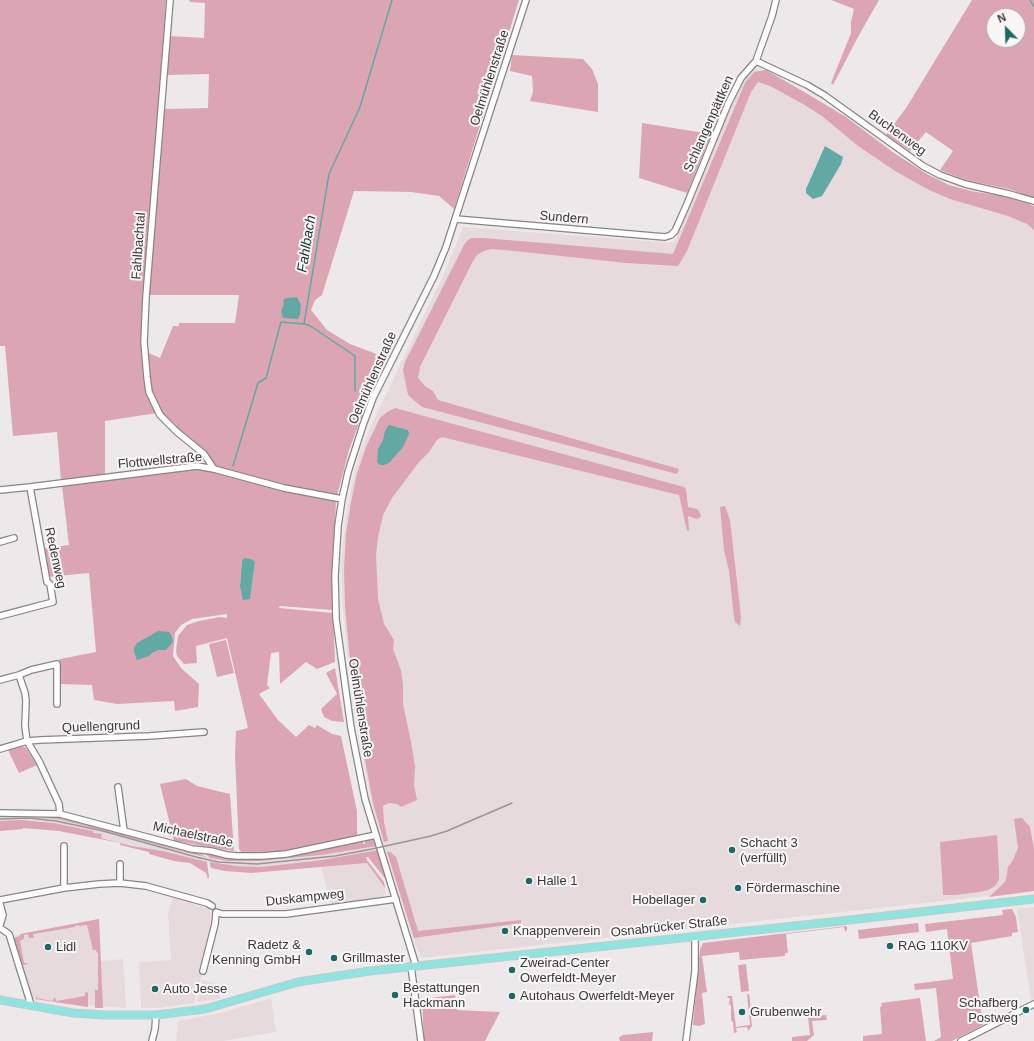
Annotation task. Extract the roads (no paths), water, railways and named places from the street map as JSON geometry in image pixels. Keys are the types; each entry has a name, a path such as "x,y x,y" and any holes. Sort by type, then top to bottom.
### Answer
{"main road":[{"name":"Osnabrücker Straße","path":"0,1000 85,1014 105,1016 156,1016 205,1009 290,983 314,978 1034,899"}],"street":[{"name":"Fahlbachtal","path":"170,0 146,297 144,342 147,377 149,392 160,415 177,432 204,454 214,469"},
{"name":"Oelmühlenstraße","path":"421,1041 413,966 396,899 365,799 351,728 336,618 335,563 342,499 352,458 373,398 434,276 446,247 526,0"},
{"name":"Schlangenpättken","path":"671,235 675,231 687,204 728,104 741,78 756,61 776,0"},
{"name":"Buchenweg","path":"756,61 807,85 824,95 923,166 940,175 965,184 1034,201"},
{"name":"Sundern","path":"456,219 665,237 671,235"},
{"name":"Flottwellstraße","path":"0,490 197,466 214,469 284,488 342,499"},
{"name":"Redenweg","path":"0,616 53,602 50,584 47,582 30,487"},
{"path":"0,542 14,538"},
{"path":"0,680 31,670 57,664 57,704"},
{"path":"19,675 26,701 24,726 27,741 39,761 59,804 60,814"},
{"name":"Quellengrund","path":"0,749 27,741 149,736 204,732"},
{"path":"118,788 124,831"},
{"name":"Michaelstraße","path":"0,813 60,814 192,849 211,851 227,855 256,856 286,854 376,835"},
{"path":"64,846 64,888"},
{"path":"120,864 120,883"},
{"path":"0,900 64,888 120,883 146,886 207,903 212,906"},
{"name":"Duskampweg","path":"203,971 215,924 216,912 222,914 286,914 396,899"},
{"path":"0,904 3,915 0,925"},
{"path":"0,928 9,934 31,1005"},
{"path":"686,1041 695,971 696,936"},
{"path":"961,1041 1034,1004"},
{"path":"152,1041 156,1016"}],"water":[{"path":"825,146 843,157 841,164 822,196 813,199 806,193 806,189"},
{"path":"297,297 301,305 298,319 284,318 281,311 284,304 283,300"},
{"path":"389,425 408,430 409,434 403,447 389,463 380,465 377,462 378,449"},
{"path":"244,558 251,559 255,562 250,599 243,600 240,586 242,561"},
{"path":"158,631 169,632 173,642 166,650 158,650 149,656 137,660 134,648 137,643"}],"waterway":[{"name":"Fahlbach","path":"233,466 258,383 266,378 281,322 304,324 329,174 360,107 392,0"},
{"path":"1030,0 1034,7"},
{"path":"304,324 309,325 355,356 355,391"}],"railway":[{"path":"0,819 29,818 56,821 103,831 218,862 257,864 335,856 431,836 447,831 512,803"}],"place":[{"name":"Schacht 3 (verfüllt)","path":"732,850"},
{"name":"Halle 1","path":"529,881"},
{"name":"Fördermaschine","path":"738,888"},
{"name":"Hobellager","path":"703,900"},
{"name":"Knappenverein","path":"505,931"},
{"name":"RAG 110KV","path":"890,946"},
{"name":"Lidl","path":"48,947"},
{"name":"Radetz & Kenning GmbH","path":"309,952"},
{"name":"Grillmaster","path":"334,958"},
{"name":"Zweirad-Center Owerfeldt-Meyer","path":"512,970"},
{"name":"Auto Jesse","path":"155,989"},
{"name":"Bestattungen Hackmann","path":"395,995"},
{"name":"Autohaus Owerfeldt-Meyer","path":"512,996"},
{"name":"Schafberg Postweg","path":"1026,1010"},
{"name":"Grubenwehr","path":"742,1012"}]}
